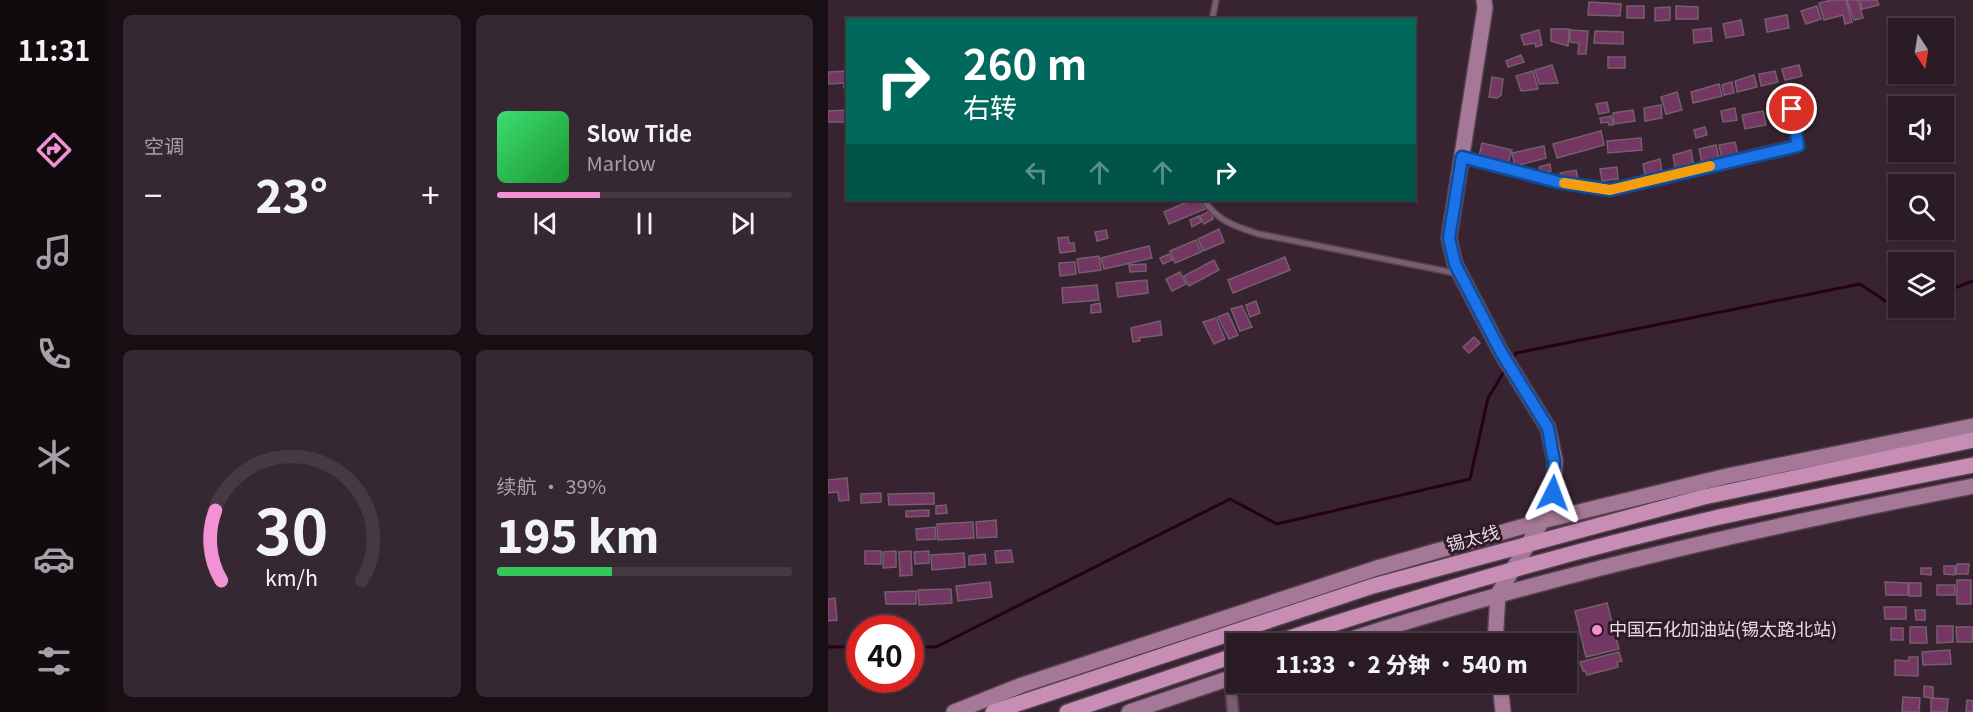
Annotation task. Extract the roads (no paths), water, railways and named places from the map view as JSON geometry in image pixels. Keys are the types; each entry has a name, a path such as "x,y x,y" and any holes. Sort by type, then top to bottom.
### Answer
{"main road":[{"path":"1484,0 1485,8 1449,238 1455,264 1501,352 1528,392 1548,428 1554,461 1553,493 1542,521 1526,544 1498,594 1496,633"},
{"path":"954,712 1022,685 1377,568 1542,521 1727,476 1973,426"},
{"name":"锡太线","path":"993,712 1373,586 1704,498 1973,440"},
{"path":"1305,633 1406,600 1511,570 1714,518 1973,465"},
{"path":"1372,633 1498,594 1719,538 1973,486"},
{"path":"1067,712 1226,658"},
{"path":"1129,712 1226,679"},
{"path":"1501,693 1503,712"}],"street":[{"path":"1462,157 1558,182 1610,190 1798,146 1789,90"},
{"path":"1233,693 1233,712"}],"lane":[{"path":"1212,18 1216,0"},
{"path":"1205,201 1228,224 1259,234 1460,273"}],"waterway":[{"path":"1954,288 1973,281"},
{"path":"1512,359 1516,353 1860,284 1888,303"},
{"path":"924,647 936,647 1230,499 1277,524 1470,479 1488,398 1505,370"},
{"path":"828,647 846,647"}],"place":[{"name":"中国石化加油站(锡太路北站)","path":"1597,630"}]}
